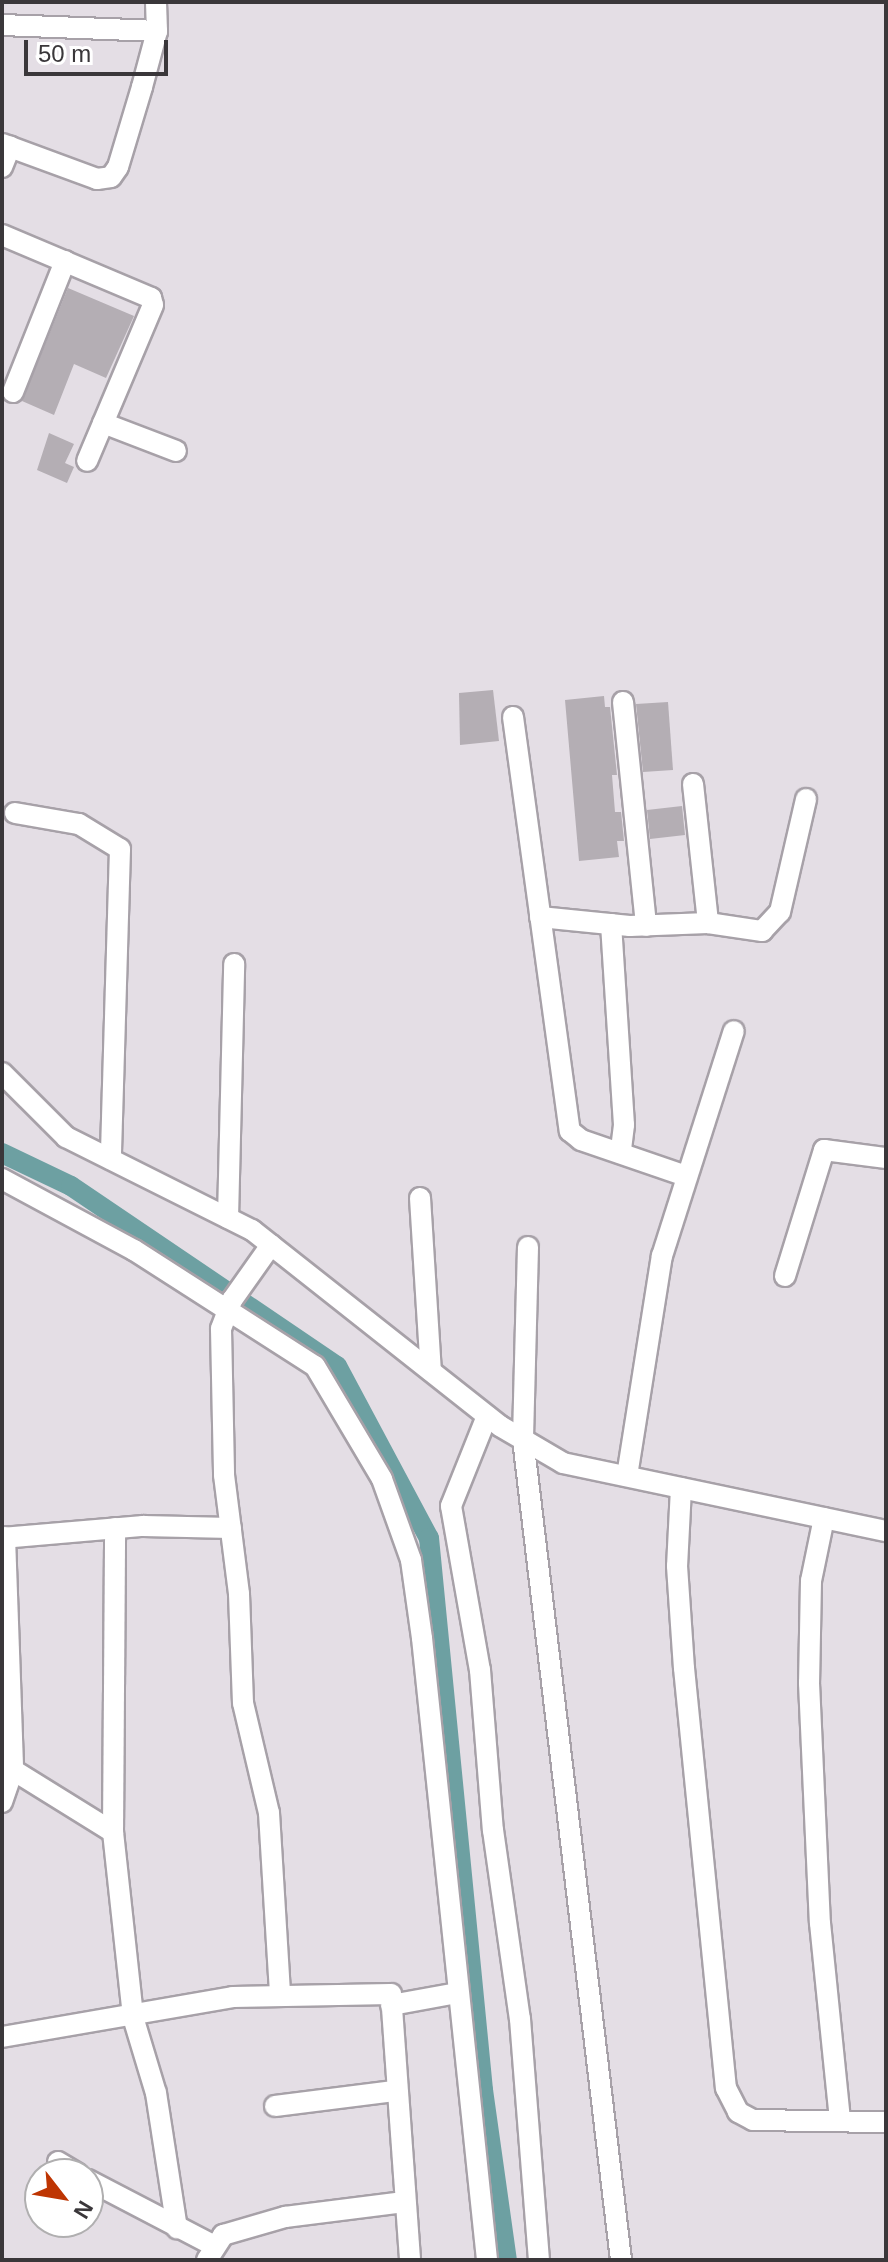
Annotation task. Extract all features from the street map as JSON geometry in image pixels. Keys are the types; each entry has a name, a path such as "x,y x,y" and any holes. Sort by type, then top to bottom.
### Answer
{"street":[{"path":"2,167 6,146 97,179 111,177 118,167 157,31 156,2"},
{"path":"2,25 157,31"},
{"path":"2,235 151,298 153,305 87,461"},
{"path":"13,392 65,261"},
{"path":"103,423 176,451"},
{"path":"623,702 646,926"},
{"path":"513,717 570,1131 581,1140 621,1151 686,1176"},
{"path":"693,784 708,923"},
{"path":"540,917 646,926 708,923 762,931 774,924 806,799"},
{"path":"15,813 79,824 120,849 111,1159"},
{"path":"611,924 624,1125 621,1151"},
{"path":"228,1218 234,964"},
{"path":"627,1476 662,1256 734,1031"},
{"path":"2,1073 66,1137 228,1218 271,1245 487,1416 563,1463 886,1531"},
{"path":"785,1276 824,1150 886,1158"},
{"path":"2,1179 233,1299 315,1366 382,1479 411,1560 487,2260"},
{"path":"420,1198 431,1371"},
{"path":"271,1245 233,1299 221,1329 223,1431 243,1703 269,1813 280,1995"},
{"path":"528,1247 523,1439 621,2260"},
{"path":"487,1416 451,1506 480,1670 493,1830 520,2019 539,2260"},
{"path":"681,1488 677,1566 684,1668 726,2088 744,2117 886,2122"},
{"path":"824,1518 811,1581 809,1683 820,1923 840,2121"},
{"path":"2,1802 13,1770 3,1538 115,1528 231,1528"},
{"path":"115,1528 113,1832 133,2017 156,2093 177,2228"},
{"path":"13,1770 113,1832"},
{"path":"391,2005 457,1993"},
{"path":"2,2037 133,2017 233,1997 391,1994 394,2091 410,2260"},
{"path":"275,2106 394,2091"},
{"path":"104,2189 177,2228 211,2253 223,2235 285,2217 404,2202"}],"building":[{"path":"68,288 134,316 106,378 74,364 54,415 22,401"},
{"path":"49,433 74,444 65,463 74,467 67,483 37,470"},
{"path":"493,690 499,741 460,745 459,693"},
{"path":"604,696 605,707 610,707 617,775 612,775 615,812 621,812 624,841 617,841 619,857 579,861 565,700"},
{"path":"668,702 673,770 643,772 636,704"},
{"path":"682,806 685,835 650,839 647,810"}],"waterway":[{"path":"2,1153 71,1186 337,1366 429,1538 483,2090 507,2260"}]}
